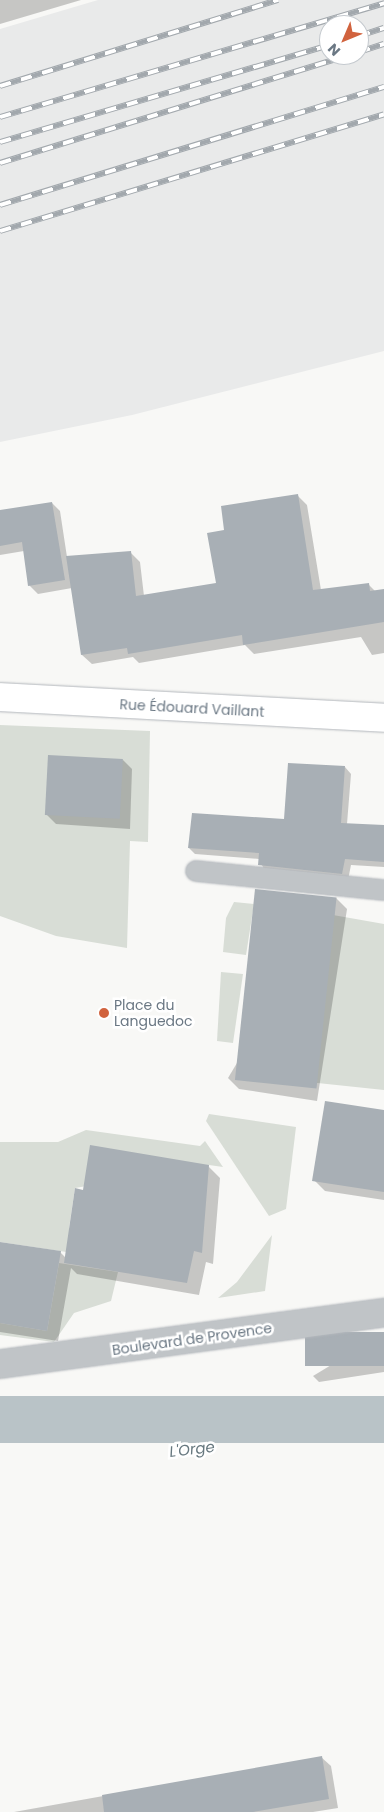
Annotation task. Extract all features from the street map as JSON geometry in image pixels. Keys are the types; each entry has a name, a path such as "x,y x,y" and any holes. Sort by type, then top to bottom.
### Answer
{"street":[{"name":"Rue Édouard Vaillant","path":"0,697 384,718"},
{"name":"Boulevard de Provence","path":"0,1364 384,1313"}],"lane":[{"path":"196,871 384,890"}],"shaded area":[{"path":"98,0 384,0 384,351 132,415 0,442 0,29"},
{"path":"0,725 150,731 148,842 130,841 127,948 56,936 0,916"},
{"path":"234,902 254,904 246,955 223,952 226,918"},
{"path":"333,915 384,924 384,1090 308,1082"},
{"path":"221,972 243,974 233,1043 217,1041"},
{"path":"209,1114 296,1127 286,1209 269,1216 206,1121"},
{"path":"86,1130 200,1146 205,1141 223,1167 209,1165 75,1188 69,1228 73,1253 0,1242 0,1142 58,1142"},
{"path":"272,1235 265,1291 218,1298 237,1282"},
{"path":"59,1263 118,1272 111,1301 74,1313 54,1342 0,1335 0,1323 47,1331"}],"water":[{"path":"0,1396 384,1396 384,1443 0,1443"}],"building":[{"path":"298,494 313,590 369,583 370,591 384,589 384,622 243,645 242,635 128,654 127,648 81,655 66,556 131,551 136,596 216,583 207,533 224,530 221,506"},
{"path":"52,502 65,580 28,586 22,542 0,546 0,510"},
{"path":"48,755 123,759 120,819 45,815"},
{"path":"288,763 345,766 341,823 384,825 384,862 345,859 342,874 258,865 259,853 188,848 192,813 284,819"},
{"path":"255,889 337,898 316,1089 235,1080"},
{"path":"325,1101 384,1110 384,1192 312,1181"},
{"path":"90,1145 209,1165 202,1253 194,1251 187,1283 64,1263 75,1188 83,1190"},
{"path":"0,1242 61,1251 47,1331 0,1323"},
{"path":"305,1332 384,1332 384,1366 305,1366"},
{"path":"322,1756 329,1799 253,1812 104,1812 102,1795"}],"railway":[{"path":"0,86 278,0"},
{"path":"0,117 384,3"},
{"path":"369,33 384,28"},
{"path":"369,49 384,44"},
{"path":"0,142 319,48"},
{"path":"0,163 319,64"},
{"path":"0,205 384,87"},
{"path":"0,231 384,114"}],"place":[{"name":"Place du Languedoc","path":"104,1013"}],"water label":[{"name":"L'Orge","path":"192,1449"}]}
